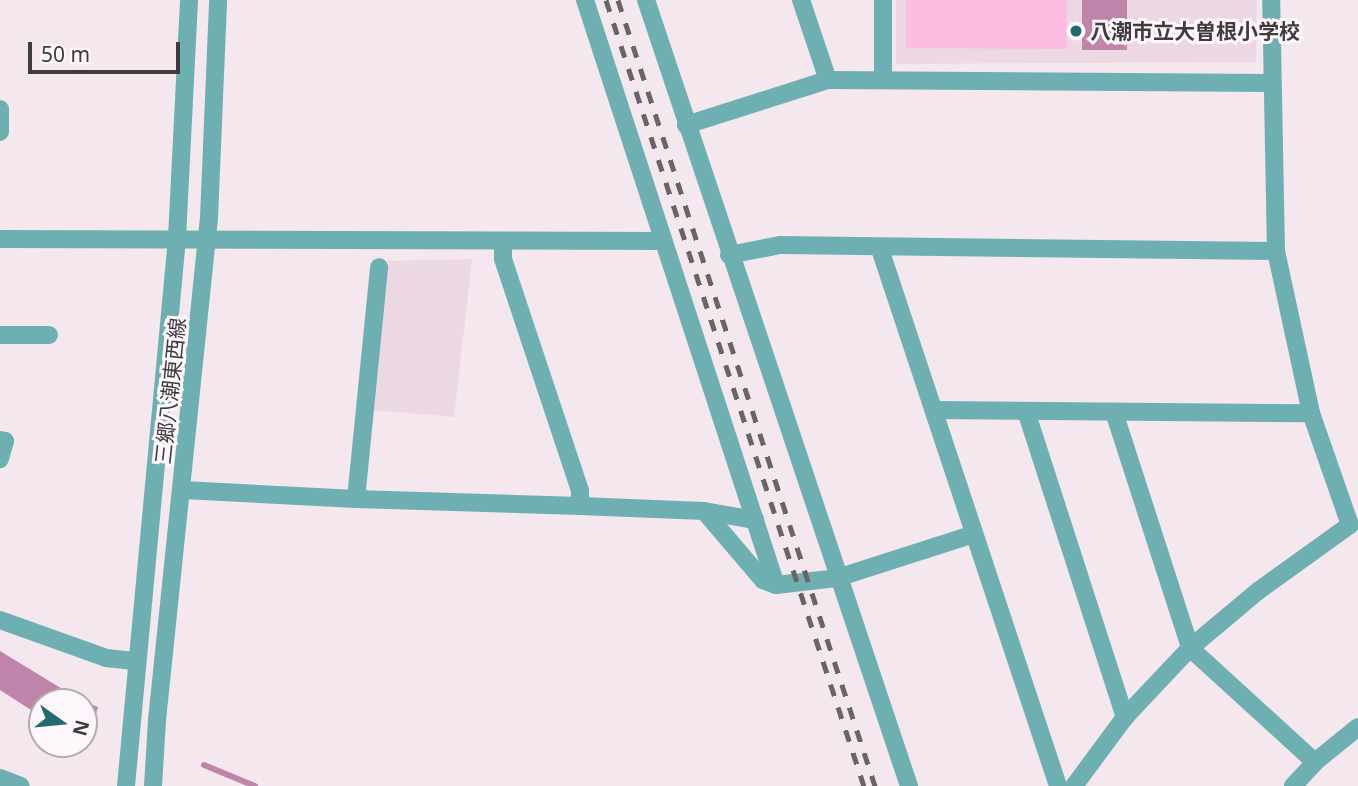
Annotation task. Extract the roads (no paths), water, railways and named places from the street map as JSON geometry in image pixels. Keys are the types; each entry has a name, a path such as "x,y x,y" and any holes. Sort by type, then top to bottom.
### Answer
{"street":[{"name":"三郷八潮東西線","path":"126,786 135,662 177,238 189,0"},
{"name":"三郷八潮東西線","path":"153,786 157,720 208,238 218,0"},
{"path":"585,0 776,585"},
{"path":"646,0 837,578 909,786"},
{"path":"801,0 828,80"},
{"path":"883,0 883,78"},
{"path":"1074,786 1125,718 1190,648 1258,591 1350,525 1311,413 1276,251 1271,0"},
{"path":"686,125 828,80 883,78 1271,83"},
{"path":"0,109 0,132"},
{"path":"0,239 662,241"},
{"path":"503,242 503,259 580,491 580,506"},
{"path":"729,255 780,245 880,249 1276,251"},
{"path":"880,249 1058,786"},
{"path":"356,499 379,267"},
{"path":"0,335 49,335"},
{"path":"934,410 1311,413"},
{"path":"1026,411 1125,718"},
{"path":"1114,412 1190,648 1315,762"},
{"path":"0,440 5,441 0,459"},
{"path":"183,490 704,511 755,520"},
{"path":"704,511 763,580 776,585 837,578 974,534"},
{"path":"0,620 106,658 135,662"},
{"path":"1293,786 1315,762 1358,727"},
{"path":"0,778 21,786"}],"waterway":[{"path":"204,765 255,786"}],"railway":[{"path":"606,0 864,786"},
{"path":"618,0 875,786"}],"place":[{"name":"八潮市立大曽根小学校","path":"1076,31"}]}
